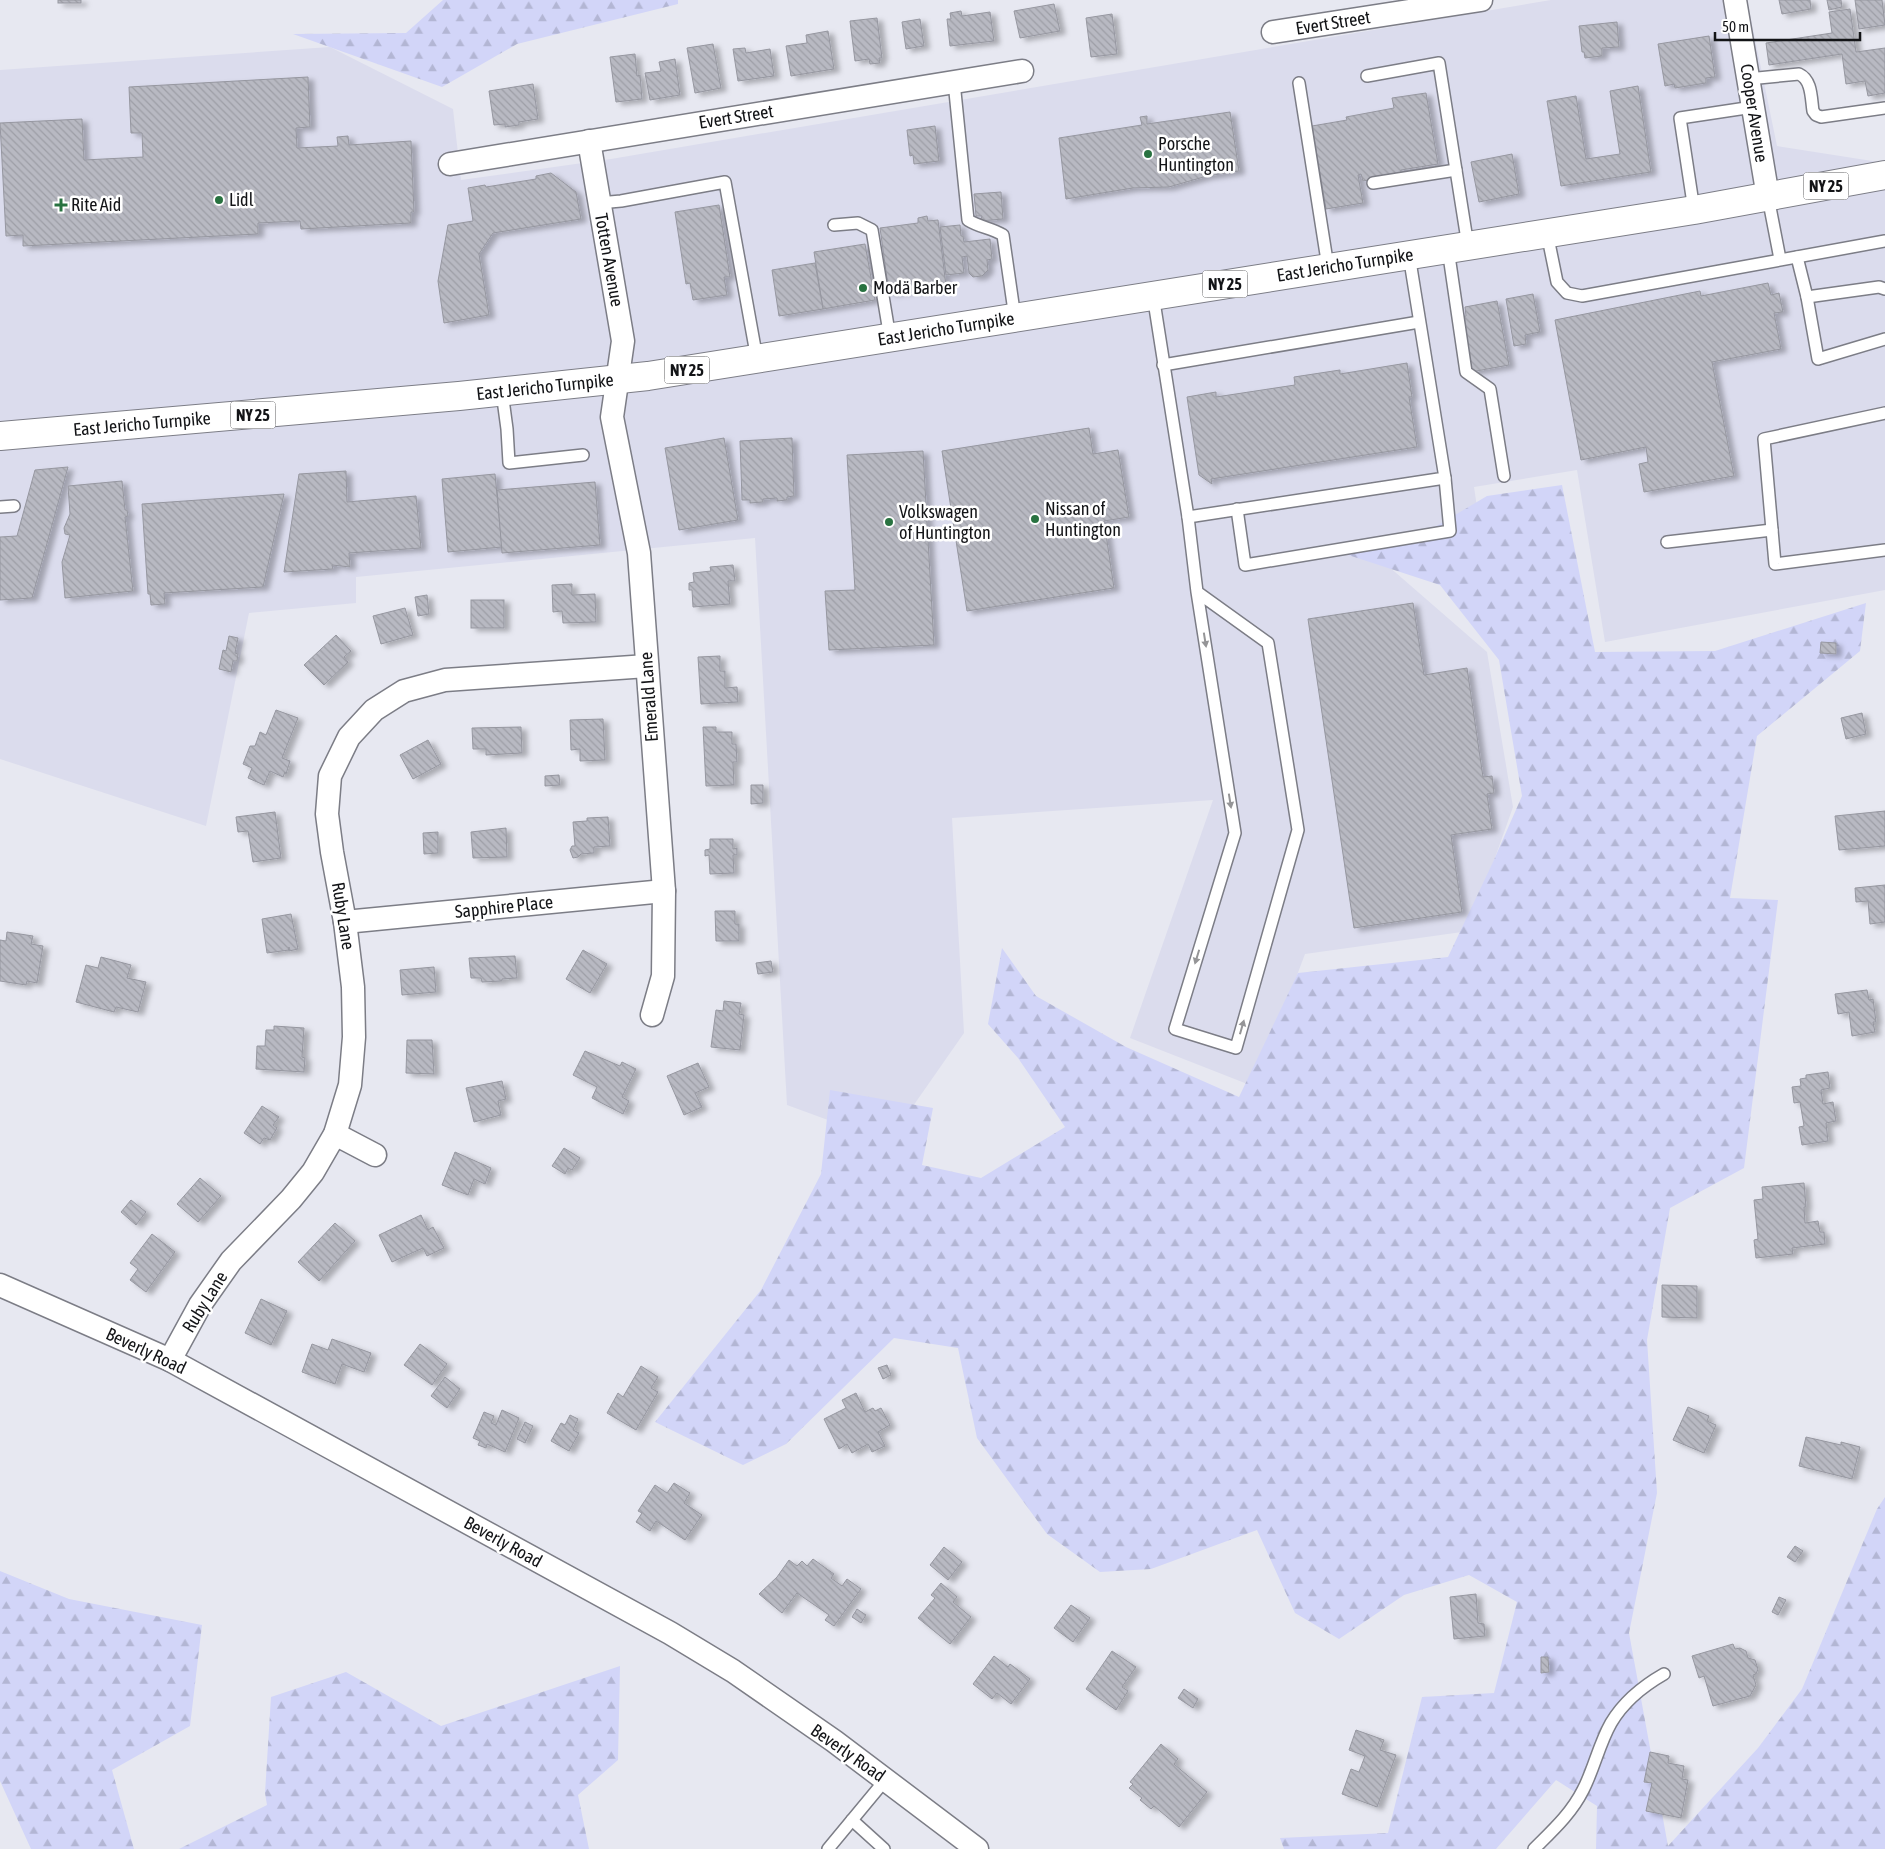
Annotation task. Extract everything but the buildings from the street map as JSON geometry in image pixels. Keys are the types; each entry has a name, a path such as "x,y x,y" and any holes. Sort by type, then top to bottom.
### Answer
{"main road":[{"name":"East Jericho Turnpike","path":"0,436 502,392 617,380 1694,210 1885,175"}],"street":[{"name":"Evert Street","path":"1273,32 1481,0"},
{"name":"Cooper Avenue","path":"1736,0 1768,197"},
{"name":"Evert Street","path":"450,164 1022,71"},
{"name":"Totten Avenue","path":"589,141 622,341 617,380"},
{"name":"Emerald Lane","path":"617,380 612,417 639,553 664,891 663,976 652,1015"},
{"name":"Ruby Lane","path":"170,1360 200,1305 231,1261 291,1199 313,1172 335,1134 350,1084 354,1037 353,987 345,922 327,814 330,776 349,737 374,710 404,691 445,680 647,666"},
{"name":"Sapphire Place","path":"345,922 664,891"},
{"path":"335,1134 375,1155"},
{"name":"Beverly Road","path":"0,1285 170,1360 670,1633 733,1671 886,1779 977,1849"}],"lane":[{"path":"1367,76 1439,63 1456,170 1458,247 1466,372 1490,389 1504,476"},
{"path":"1748,79 1793,73 1805,76 1808,81 1814,111 1816,115 1821,117 1885,108"},
{"path":"954,82 968,220 1003,235 1015,318"},
{"path":"1299,83 1328,267"},
{"path":"1694,210 1680,118 1753,107"},
{"path":"1373,183 1456,170"},
{"path":"599,203 621,201 725,182 757,359"},
{"path":"1768,197 1780,260"},
{"path":"834,225 858,223 872,230 890,338"},
{"path":"1547,233 1557,282 1567,293 1582,296 1885,241"},
{"path":"1237,509 1245,565 1450,531 1445,478 1409,255"},
{"path":"1797,257 1807,297 1818,359 1885,339"},
{"path":"1807,297 1879,287 1885,289"},
{"path":"1153,295 1188,516 1197,592 1235,833 1174,1029 1236,1048 1298,830 1268,643 1197,592"},
{"path":"1164,364 1419,322"},
{"path":"502,392 509,463 583,455"},
{"path":"1885,413 1764,439 1775,564 1885,550"},
{"path":"1188,516 1445,478"},
{"path":"0,507 14,506"},
{"path":"1667,542 1772,530"},
{"path":"1534,1849 1562,1822 1583,1791 1611,1724 1621,1708 1644,1686 1664,1674"},
{"path":"828,1849 886,1779"},
{"path":"852,1820 884,1849"}],"shaded area":[{"path":"1551,0 1747,0 1777,146 1885,163 1885,590 1605,642 1577,470 1474,487 1482,541 1380,559 1487,652 1513,807 1469,931 1305,954 1255,1087 1130,1038 1213,800 952,818 964,1033 888,1142 787,1105 755,538 356,577 356,603 249,613 206,826 0,759 0,70 330,47 453,109 461,180 611,159"}],"green space":[{"path":"443,0 678,0 678,4 517,44 442,87 293,34 406,33"},
{"path":"1562,485 1595,652 1715,651 1866,603 1860,651 1757,736 1730,898 1778,900 1744,1168 1670,1208 1647,1340 1657,1493 1629,1633 1668,1846 1758,1748 1802,1689 1877,1509 1885,1497 1885,1849 1596,1849 1597,1806 1556,1780 1496,1849 1284,1849 1280,1838 1388,1833 1422,1697 1494,1693 1517,1602 1469,1575 1404,1595 1339,1639 1295,1613 1257,1530 1151,1569 1100,1572 1047,1534 977,1438 958,1348 894,1338 786,1444 743,1465 655,1422 761,1290 821,1174 830,1090 933,1108 922,1165 981,1178 1065,1127 1018,1058 988,1024 1002,948 1036,996 1126,1047 1239,1097 1298,973 1448,957 1522,796 1499,660 1440,585 1339,552 1423,534 1487,496"},
{"path":"0,1571 69,1599 202,1625 190,1726 112,1770 134,1849 31,1849 0,1781"},
{"path":"620,1666 618,1760 578,1795 589,1849 179,1849 267,1805 265,1793 271,1697 346,1672 441,1726"}],"place":[{"name":"Porsche Huntington","path":"1148,154"},
{"name":"Lidl","path":"219,200"},
{"name":"Rite Aid","path":"61,205"},
{"name":"Modä Barber","path":"863,288"},
{"name":"Nissan of Huntington","path":"1035,519"},
{"name":"Volkswagen of Huntington","path":"889,522"}]}
